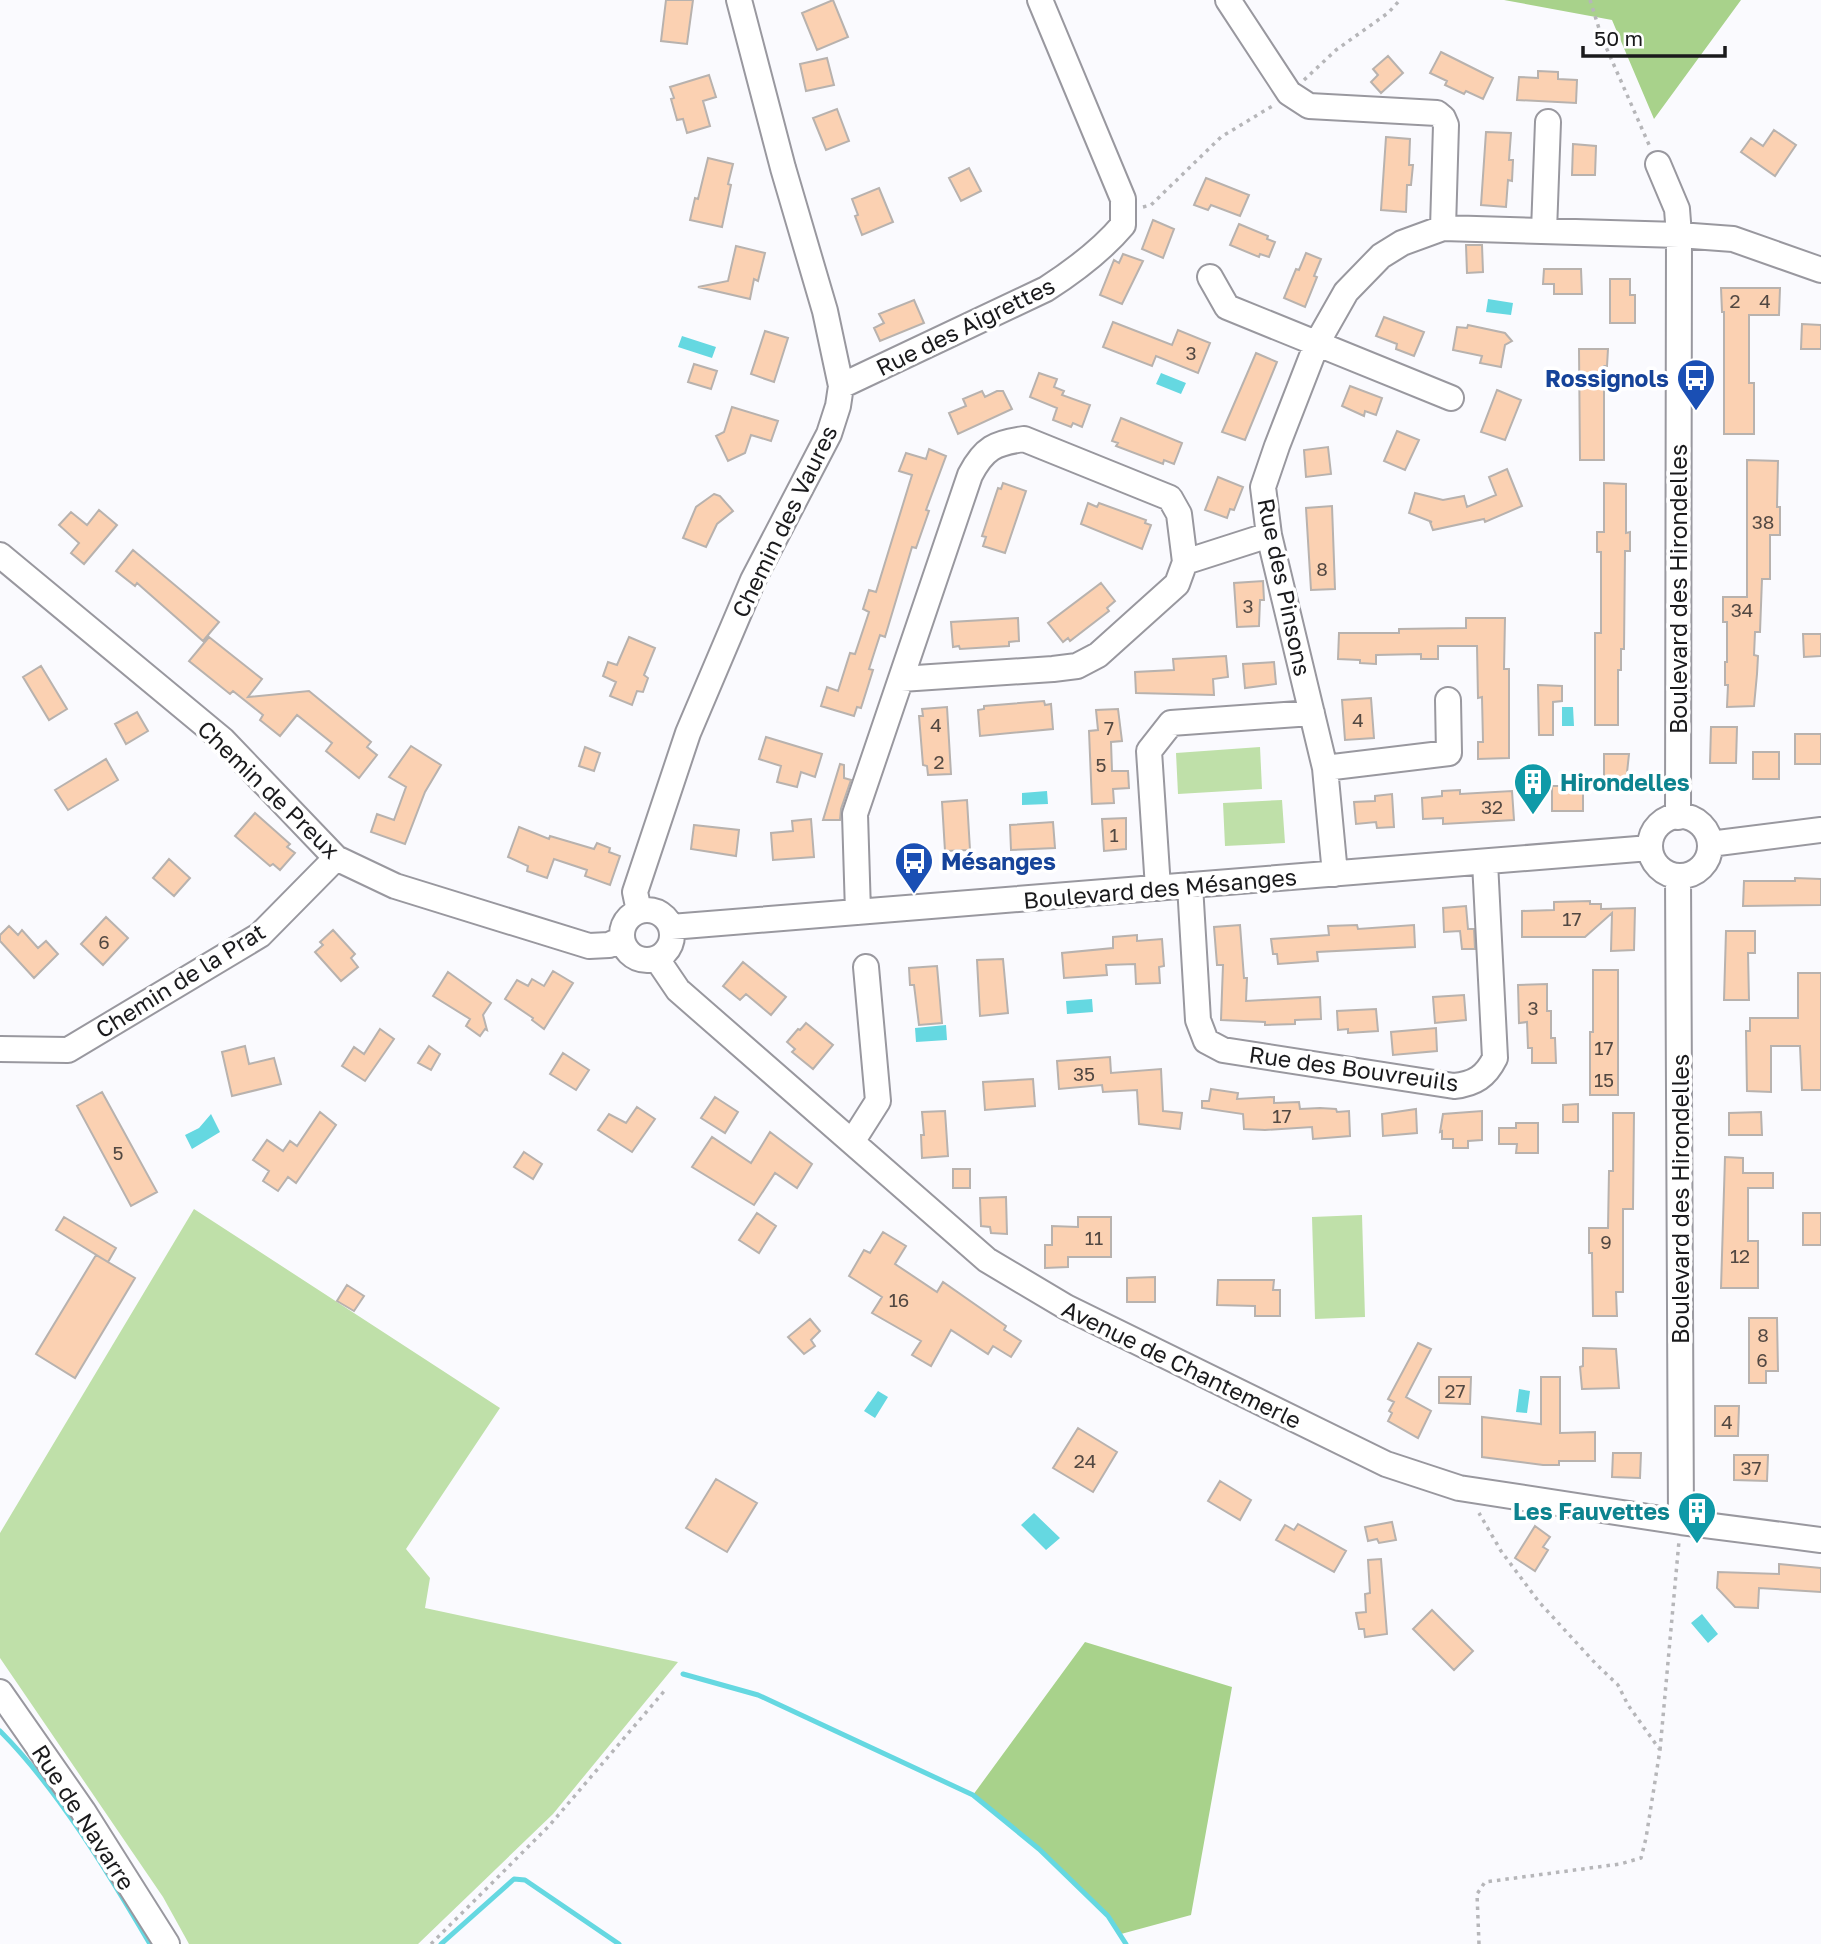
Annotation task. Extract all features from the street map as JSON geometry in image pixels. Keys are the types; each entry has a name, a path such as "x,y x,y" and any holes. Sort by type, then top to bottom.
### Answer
{"street":[{"name":"Chemin des Vaures","path":"639,911 635,892 688,733 753,580 829,434 841,386 825,311 783,168 739,0"},
{"path":"1040,0 1123,200 1124,212"},
{"path":"1228,0 1289,93 1309,106 1437,113 1443,118 1446,125 1443,228"},
{"path":"1544,231 1548,122"},
{"name":"Boulevard des Hirondelles","path":"1658,164 1677,209 1679,235 1678,817"},
{"name":"Rue des Aigrettes","path":"841,386 1046,289 1073,272 1109,241 1123,226 1124,212"},
{"name":"Rue des Pinsons","path":"1335,874 1325,768 1269,535 1263,487 1276,446 1317,343 1346,292 1381,256 1402,243 1443,228 1733,239 1821,271"},
{"path":"1210,277 1227,307 1451,398"},
{"path":"858,912 855,814 970,475 980,455 1001,442 1024,439 1170,498 1180,514 1185,562 1177,584 1098,654 1077,666 901,679"},
{"path":"1185,562 1269,535"},
{"name":"Chemin de Preux","path":"0,555 223,740 336,858 395,886 589,946 609,945 622,939"},
{"path":"1325,768 1449,753 1448,700"},
{"path":"1157,888 1149,751 1171,723 1312,713"},
{"path":"1678,817 1687,817 1703,827 1710,844 1709,854 1697,871 1678,876 1670,875 1656,865 1650,848 1654,830 1669,819 1678,817"},
{"path":"1710,844 1821,830"},
{"name":"Boulevard des Mésanges","path":"671,927 1650,848"},
{"name":"Chemin de la Prat","path":"0,1049 68,1050 260,935 336,858"},
{"name":"Rue des Bouvreuils","path":"1190,886 1198,1020 1206,1041 1223,1050 1454,1086 1468,1084 1480,1078 1489,1070 1495,1058 1485,862"},
{"name":"Boulevard des Hirondelles","path":"1678,876 1681,1522"},
{"path":"639,911 662,914 671,927 668,949 657,959 642,960 634,957 624,946 623,925 639,911"},
{"name":"Avenue de Chantemerle","path":"657,959 678,990 987,1260 1066,1307 1386,1464 1459,1488 1821,1540"},
{"path":"852,1142 878,1101 866,967"},
{"name":"Rue de Navarre","path":"0,1692 83,1811 167,1944"}],"path":[{"path":"1124,212 1151,205 1222,137 1264,112 1289,93 1336,50 1388,13 1400,0"},
{"path":"1590,0 1602,38 1658,164"},
{"path":"1473,1490 1479,1516 1501,1550 1539,1601 1618,1685 1628,1705 1660,1750"},
{"path":"1479,1944 1477,1894 1485,1882 1620,1864 1641,1858 1660,1750 1681,1522"},
{"path":"430,1944 549,1826 666,1689"}],"green space":[{"path":"1504,0 1741,0 1654,119 1612,20"},
{"path":"1260,747 1262,789 1178,794 1176,753"},
{"path":"1282,800 1285,843 1225,846 1223,803"},
{"path":"194,1209 500,1408 406,1549 430,1578 425,1608 678,1662 553,1814 418,1944 189,1944 163,1897 0,1658 0,1533"},
{"path":"1362,1215 1365,1317 1315,1319 1312,1217"},
{"path":"1085,1642 1232,1687 1191,1915 1121,1934 1070,1877 973,1795"}],"water":[{"path":"1488,299 1513,303 1511,315 1486,312"},
{"path":"682,336 716,347 712,358 678,347"},
{"path":"1161,373 1186,383 1181,394 1156,384"},
{"path":"1562,707 1573,707 1574,726 1562,726"},
{"path":"1047,791 1048,804 1022,805 1022,793"},
{"path":"1092,999 1093,1012 1067,1014 1066,1001"},
{"path":"946,1025 947,1040 916,1042 915,1028"},
{"path":"211,1114 220,1132 192,1149 185,1135 199,1128"},
{"path":"1519,1389 1530,1391 1527,1413 1516,1412"},
{"path":"878,1391 888,1397 875,1418 864,1411"},
{"path":"1034,1513 1060,1538 1046,1550 1021,1525"},
{"path":"1702,1614 1718,1634 1708,1643 1691,1623"}],"building":[{"path":"666,0 693,0 687,44 661,41"},
{"path":"833,0 848,37 817,50 802,13"},
{"path":"1441,52 1493,78 1483,99 1445,85 1447,81 1430,73"},
{"path":"1388,56 1403,73 1381,93 1371,82 1378,75 1373,69"},
{"path":"827,58 834,85 806,91 800,64"},
{"path":"1538,71 1558,72 1558,79 1577,80 1576,103 1517,100 1519,77 1538,78"},
{"path":"709,75 716,97 703,101 710,126 687,133 683,119 677,120 670,87"},
{"path":"837,109 849,141 826,150 813,118"},
{"path":"1774,130 1796,145 1775,176 1741,152 1751,138 1763,146"},
{"path":"1486,132 1511,133 1509,160 1513,160 1512,181 1508,180 1506,207 1481,205"},
{"path":"1386,137 1410,139 1409,165 1413,165 1411,185 1407,185 1406,212 1381,210"},
{"path":"1573,144 1596,146 1595,175 1572,175"},
{"path":"708,158 733,164 722,227 690,220"},
{"path":"969,168 981,191 961,201 949,178"},
{"path":"1206,178 1249,195 1240,216 1211,205 1208,210 1194,205"},
{"path":"879,188 893,222 862,235 852,199"},
{"path":"1153,220 1174,229 1163,258 1142,249"},
{"path":"1239,224 1268,236 1267,239 1275,242 1269,257 1260,254 1259,257 1230,245"},
{"path":"1466,245 1482,245 1483,272 1467,273"},
{"path":"736,246 765,253 758,281 754,279 750,299 698,287 728,281"},
{"path":"1306,253 1321,259 1305,307 1284,298"},
{"path":"1123,254 1143,261 1122,304 1100,295 1114,260 1119,263"},
{"path":"1544,269 1581,269 1582,294 1554,294 1554,284 1543,284"},
{"path":"1610,279 1630,279 1630,295 1635,295 1635,323 1610,323"},
{"path":"1721,288 1780,288 1779,315 1749,315 1749,383 1754,383 1754,434 1724,434 1724,312"},
{"path":"914,300 924,323 880,341 874,328 884,323 879,314"},
{"path":"1384,317 1424,332 1414,356 1396,349 1397,344 1376,336"},
{"path":"1113,322 1172,345 1178,330 1210,343 1198,373 1156,356 1152,366 1103,347"},
{"path":"1802,324 1821,325 1821,349 1801,349"},
{"path":"1468,325 1505,333 1512,341 1505,345 1501,367 1480,363 1482,356 1453,350 1457,327 1467,328"},
{"path":"765,331 788,338 774,382 751,374"},
{"path":"1579,349 1608,349 1607,366 1604,366 1604,460 1580,460"},
{"path":"1256,353 1277,362 1245,440 1222,432"},
{"path":"694,364 717,371 711,389 688,382"},
{"path":"1039,373 1057,379 1054,387 1064,391 1062,395 1090,405 1082,427 1073,423 1071,427 1053,420 1057,408 1030,397"},
{"path":"1350,386 1382,398 1376,415 1365,411 1364,416 1342,406"},
{"path":"1497,390 1521,400 1505,440 1481,432"},
{"path":"982,391 985,397 1003,391 1012,409 958,434 949,413 966,406 963,399"},
{"path":"732,407 778,421 771,441 751,435 745,453 728,461 716,436 724,432"},
{"path":"1121,418 1182,443 1174,464 1164,460 1163,464 1116,446 1118,443 1112,441"},
{"path":"1397,431 1419,440 1405,470 1384,461"},
{"path":"1328,447 1331,474 1306,477 1304,450"},
{"path":"929,449 946,456 926,510 929,511 916,548 912,547 885,637 880,635 861,708 857,707 854,716 821,706 827,687 838,691 850,653 855,654 869,612 863,609 869,590 876,592 912,475 899,471 906,453 926,459"},
{"path":"1747,460 1778,461 1777,507 1780,507 1780,535 1770,535 1770,579 1762,579 1760,632 1755,632 1754,655 1758,656 1754,706 1727,707 1727,622 1723,622 1723,597 1747,597"},
{"path":"1507,469 1522,506 1485,522 1484,519 1433,530 1432,522 1409,513 1415,493 1443,500 1464,496 1467,507 1496,495 1489,477"},
{"path":"1218,477 1243,487 1234,510 1230,509 1227,518 1205,510"},
{"path":"1003,483 1026,491 1005,553 983,546 986,537 982,536 998,488 1001,489"},
{"path":"1604,483 1626,484 1626,533 1630,532 1630,551 1625,551 1624,649 1621,649 1621,670 1618,670 1618,725 1595,725 1595,633 1601,633 1601,552 1597,552 1597,532 1604,532"},
{"path":"714,494 720,496 733,511 717,524 706,547 683,538 696,507"},
{"path":"1088,503 1097,507 1099,503 1146,520 1145,523 1151,525 1142,549 1081,524"},
{"path":"1332,506 1335,589 1311,590 1306,508"},
{"path":"99,510 117,525 84,564 71,553 79,543 59,525 71,512 87,525"},
{"path":"133,550 219,622 203,641 137,583 135,586 116,571"},
{"path":"1263,581 1264,600 1260,600 1259,626 1237,627 1234,583"},
{"path":"1101,583 1115,601 1107,608 1109,611 1070,641 1068,638 1063,642 1048,623"},
{"path":"1018,618 1019,641 1009,642 1009,646 960,649 959,646 953,647 951,622"},
{"path":"1466,618 1505,618 1504,669 1509,669 1509,758 1478,759 1478,742 1483,742 1482,697 1478,698 1477,646 1438,646 1438,659 1421,659 1421,654 1376,655 1376,664 1338,659 1339,633 1399,633 1399,629 1466,628"},
{"path":"1803,634 1821,634 1821,656 1804,657"},
{"path":"209,637 262,679 248,697 309,691 371,742 367,747 377,755 359,778 326,751 332,743 297,715 280,736 260,720 263,715 233,691 230,694 189,661"},
{"path":"629,637 655,648 644,675 648,678 643,692 637,691 632,705 610,696 616,682 603,676 608,662 617,665"},
{"path":"1226,656 1228,677 1213,679 1214,695 1136,693 1135,672 1174,670 1173,659"},
{"path":"1274,662 1276,684 1245,688 1243,664"},
{"path":"41,666 67,709 49,720 23,677"},
{"path":"1538,685 1562,686 1562,701 1553,702 1553,735 1539,735"},
{"path":"1371,698 1374,738 1345,740 1342,700"},
{"path":"1044,701 1045,705 1051,704 1053,729 980,736 978,710 984,709 984,706"},
{"path":"947,707 951,774 928,775 927,766 923,765 919,716 923,716 922,709"},
{"path":"1118,709 1122,741 1111,742 1112,771 1128,771 1129,788 1113,789 1114,803 1092,804 1089,731 1098,730 1096,710"},
{"path":"137,712 148,731 126,744 115,724"},
{"path":"1711,727 1737,727 1736,763 1710,763"},
{"path":"1795,734 1821,734 1821,764 1795,764"},
{"path":"766,737 822,754 815,777 801,772 797,787 777,782 781,766 759,759"},
{"path":"411,746 441,765 425,792 405,844 371,832 377,814 394,820 406,787 389,777"},
{"path":"585,747 600,753 594,771 579,766"},
{"path":"1753,752 1779,752 1779,779 1753,779"},
{"path":"1604,754 1629,754 1626,782 1604,782"},
{"path":"106,759 118,780 68,810 55,790"},
{"path":"840,764 844,765 844,778 851,780 840,820 823,820"},
{"path":"1552,786 1583,786 1583,811 1552,811"},
{"path":"1460,790 1460,794 1512,791 1514,820 1443,824 1443,818 1423,819 1422,798 1442,796 1442,791"},
{"path":"1392,794 1394,827 1377,828 1376,822 1356,824 1354,802 1375,801 1375,796"},
{"path":"967,800 970,850 945,851 942,802"},
{"path":"255,813 290,844 287,847 295,853 280,870 273,864 270,866 235,836"},
{"path":"1126,818 1126,849 1104,851 1102,819"},
{"path":"811,819 814,857 773,860 771,833 793,831 792,821"},
{"path":"1053,822 1055,848 1011,850 1010,825"},
{"path":"694,825 739,830 736,856 691,849"},
{"path":"519,827 549,839 550,836 594,849 597,843 610,848 609,852 620,856 610,885 585,876 587,870 554,859 547,878 527,871 528,866 508,857"},
{"path":"169,859 190,878 174,896 153,878"},
{"path":"1795,878 1821,879 1821,905 1743,906 1744,881 1795,881"},
{"path":"1590,901 1590,904 1601,904 1601,909 1635,908 1634,950 1611,951 1612,913 1585,937 1522,937 1522,911 1554,910 1554,902"},
{"path":"1466,906 1468,929 1474,929 1475,949 1462,949 1460,931 1444,932 1443,908"},
{"path":"106,917 128,938 103,965 81,944"},
{"path":"1240,925 1244,978 1247,978 1246,1001 1320,997 1321,1019 1295,1020 1295,1024 1265,1025 1265,1022 1221,1020 1223,965 1217,965 1214,927"},
{"path":"1357,925 1358,929 1414,925 1415,947 1317,952 1318,961 1278,964 1277,954 1273,954 1271,939 1329,935 1328,926"},
{"path":"9,926 18,935 22,930 38,948 46,941 58,954 34,978 0,941 0,935"},
{"path":"333,930 355,954 351,958 358,967 341,981 315,952 323,945 320,942"},
{"path":"1726,931 1755,931 1755,953 1748,953 1749,1000 1724,1000"},
{"path":"1137,935 1137,941 1162,939 1164,966 1159,967 1160,983 1136,984 1135,964 1106,965 1107,975 1064,978 1062,953 1113,948 1113,937"},
{"path":"1003,959 1008,1013 980,1016 977,960"},
{"path":"743,962 786,997 771,1015 746,994 740,1000 723,986"},
{"path":"937,966 942,1023 919,1025 909,968"},
{"path":"1593,970 1618,970 1618,1095 1590,1095"},
{"path":"553,971 573,983 544,1029 505,999 517,980 528,986 532,979 544,986"},
{"path":"448,972 491,1003 483,1015 487,1030 480,1036 466,1026 470,1019 433,996"},
{"path":"1798,973 1821,973 1821,1090 1802,1090 1800,1046 1771,1046 1771,1092 1747,1091 1746,1031 1750,1031 1750,1018 1798,1018"},
{"path":"1547,984 1547,1011 1551,1011 1551,1038 1555,1038 1556,1063 1532,1063 1532,1048 1528,1048 1527,1022 1519,1023 1518,985"},
{"path":"1464,995 1466,1020 1435,1023 1433,997"},
{"path":"1376,1009 1378,1031 1348,1033 1348,1029 1338,1030 1337,1011"},
{"path":"806,1023 833,1045 813,1069 792,1052 795,1049 787,1042"},
{"path":"1436,1028 1437,1051 1393,1055 1391,1032"},
{"path":"380,1029 394,1039 365,1081 342,1066 354,1047 364,1054"},
{"path":"245,1046 249,1064 274,1058 281,1084 232,1096 222,1052"},
{"path":"429,1046 440,1054 431,1070 418,1063"},
{"path":"563,1053 589,1070 576,1090 550,1074"},
{"path":"1110,1057 1111,1073 1161,1069 1163,1111 1182,1113 1180,1129 1139,1124 1137,1090 1103,1092 1102,1085 1059,1089 1057,1061"},
{"path":"1033,1079 1035,1106 985,1110 983,1082"},
{"path":"1211,1089 1238,1093 1237,1099 1274,1097 1274,1103 1299,1102 1300,1109 1349,1111 1350,1136 1313,1139 1312,1127 1244,1129 1243,1114 1202,1108 1202,1101 1209,1101"},
{"path":"102,1092 157,1192 131,1206 77,1106"},
{"path":"715,1097 738,1112 725,1133 701,1118"},
{"path":"1578,1104 1578,1122 1563,1122 1563,1105"},
{"path":"637,1107 655,1119 632,1152 598,1130 609,1114 626,1123"},
{"path":"1416,1109 1417,1133 1383,1136 1382,1114"},
{"path":"945,1111 948,1156 922,1158 922,1112"},
{"path":"1482,1111 1482,1140 1468,1141 1468,1148 1453,1148 1453,1139 1442,1139 1442,1131 1440,1132 1443,1114"},
{"path":"320,1112 336,1125 296,1183 288,1177 278,1191 263,1181 269,1171 253,1160 267,1140 283,1151 290,1141 297,1146"},
{"path":"1761,1112 1762,1135 1729,1135 1729,1113"},
{"path":"1613,1113 1634,1113 1633,1209 1623,1209 1623,1292 1616,1292 1617,1316 1593,1316 1589,1228 1608,1228 1609,1171 1613,1171"},
{"path":"1516,1123 1538,1123 1538,1153 1516,1153 1517,1144 1499,1144 1499,1128 1516,1128"},
{"path":"770,1132 812,1164 797,1188 775,1173 754,1205 692,1167 712,1137 751,1163"},
{"path":"524,1152 542,1164 533,1179 514,1167"},
{"path":"1725,1157 1743,1158 1743,1173 1773,1173 1773,1188 1748,1188 1748,1241 1758,1241 1758,1288 1721,1288"},
{"path":"953,1169 970,1169 970,1188 953,1188"},
{"path":"1006,1197 1007,1234 991,1233 990,1227 981,1226 980,1198"},
{"path":"757,1213 776,1226 759,1253 739,1240"},
{"path":"1803,1213 1821,1213 1821,1245 1803,1245"},
{"path":"64,1217 116,1248 108,1262 56,1230"},
{"path":"1078,1217 1111,1217 1111,1257 1068,1257 1068,1267 1045,1268 1045,1245 1052,1245 1052,1226 1078,1227"},
{"path":"883,1232 906,1246 895,1264 937,1292 943,1282 1006,1326 1004,1330 1021,1341 1011,1357 993,1346 988,1354 951,1330 931,1366 912,1355 921,1341 872,1313 882,1297 849,1276 864,1250 870,1253"},
{"path":"96,1255 135,1278 75,1378 36,1354"},
{"path":"1155,1277 1155,1302 1127,1302 1127,1278"},
{"path":"1218,1280 1274,1280 1273,1290 1280,1290 1280,1316 1255,1316 1255,1306 1217,1305"},
{"path":"347,1285 364,1296 354,1311 337,1301"},
{"path":"1749,1318 1777,1318 1778,1371 1766,1371 1766,1383 1749,1383"},
{"path":"810,1319 820,1331 811,1340 815,1346 804,1354 788,1337"},
{"path":"1418,1343 1431,1349 1406,1397 1431,1411 1418,1438 1388,1421 1394,1402 1388,1399"},
{"path":"1583,1348 1616,1349 1619,1388 1582,1389 1580,1367 1583,1366"},
{"path":"1439,1377 1471,1377 1470,1404 1439,1403"},
{"path":"1541,1377 1560,1377 1560,1433 1595,1432 1595,1461 1559,1461 1559,1465 1543,1465 1482,1457 1482,1417 1541,1424"},
{"path":"1715,1406 1739,1406 1738,1436 1715,1436"},
{"path":"1078,1428 1117,1452 1093,1492 1053,1468"},
{"path":"1613,1453 1641,1453 1640,1478 1612,1477"},
{"path":"1734,1455 1768,1455 1767,1481 1734,1480"},
{"path":"716,1479 757,1503 727,1552 686,1528"},
{"path":"1220,1481 1251,1500 1240,1520 1208,1501"},
{"path":"1392,1522 1396,1540 1379,1543 1377,1539 1368,1541 1365,1527"},
{"path":"1298,1524 1346,1551 1334,1572 1276,1540 1285,1525 1294,1530"},
{"path":"1535,1526 1550,1537 1543,1547 1548,1550 1535,1571 1515,1558"},
{"path":"1381,1559 1387,1634 1365,1637 1364,1629 1359,1629 1356,1613 1366,1612 1365,1594 1370,1593 1368,1560"},
{"path":"1779,1564 1821,1568 1821,1592 1759,1588 1758,1608 1735,1607 1717,1588 1718,1572 1779,1574"},
{"path":"1432,1610 1473,1651 1454,1670 1413,1629"}],"waterway":[{"path":"683,1674 758,1695 973,1795 1039,1849 1108,1916 1126,1944"},
{"path":"0,1731 62,1805 100,1861 150,1944"},
{"path":"441,1944 514,1879 525,1880 619,1944"}],"place":[{"name":"Rossignols","path":"1696,412"},
{"name":"Hirondelles","path":"1533,816"},
{"name":"Mésanges","path":"914,895"},
{"name":"Les Fauvettes","path":"1697,1545"}]}
